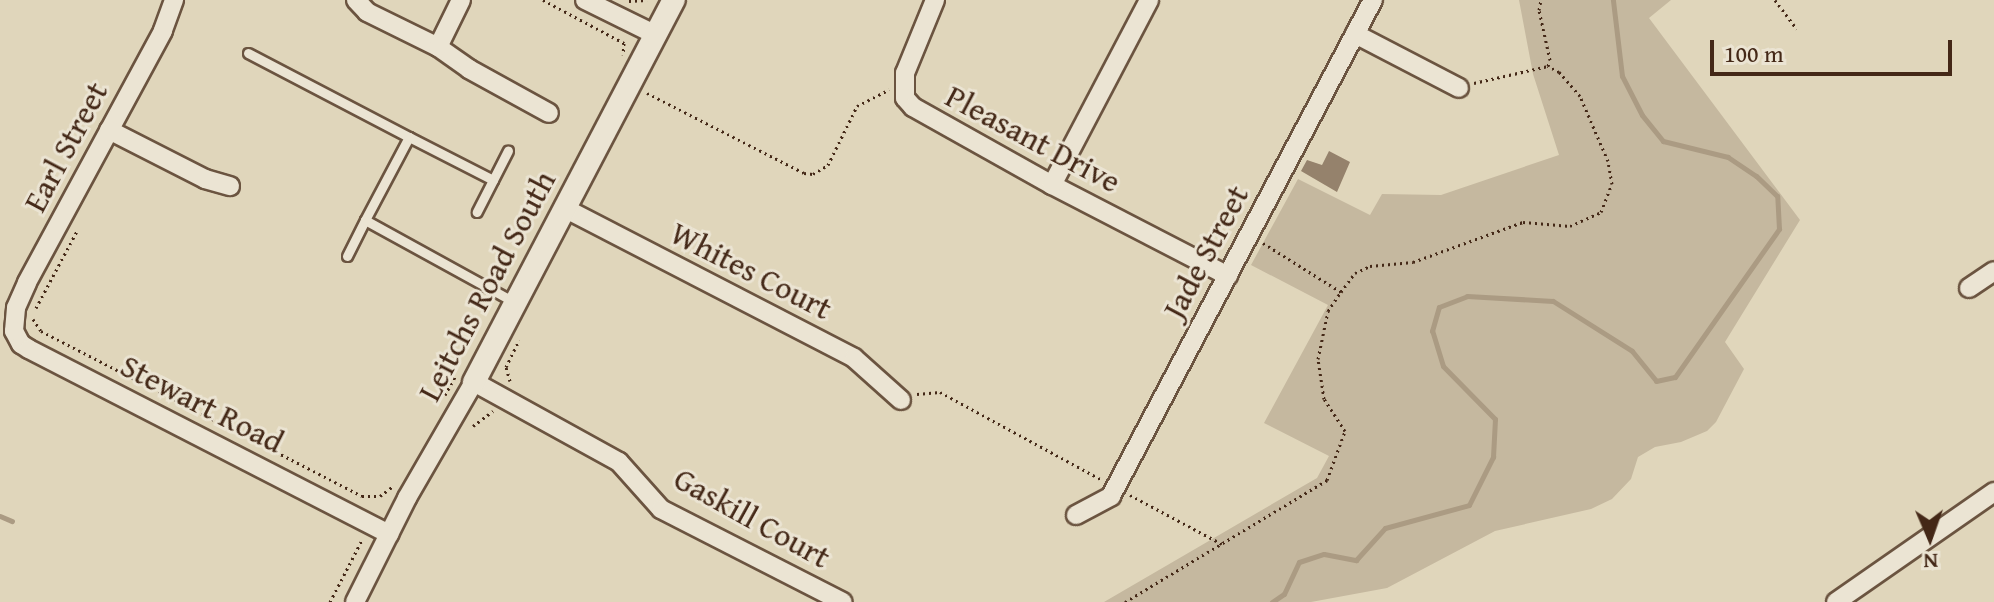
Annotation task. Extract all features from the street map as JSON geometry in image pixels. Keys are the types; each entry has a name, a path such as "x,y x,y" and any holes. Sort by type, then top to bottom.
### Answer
{"street":[{"name":"Earl Street","path":"6,321 163,31 174,0"},
{"path":"356,0 367,12 438,47 469,69 549,113"},
{"path":"438,47 461,0"},
{"path":"585,0 656,35"},
{"name":"Leitchs Road South","path":"355,602 465,378 514,302 674,0"},
{"name":"Pleasant Drive","path":"935,0 903,83 905,98 923,115 1228,276"},
{"path":"1052,185 1149,0"},
{"name":"Jade Street","path":"1076,515 1111,496 1373,0"},
{"path":"1355,34 1459,88"},
{"path":"109,130 205,179 230,186"},
{"name":"Whites Court","path":"564,208 854,358 901,400"},
{"path":"1969,288 1994,271"},
{"name":"Stewart Road","path":"6,321 16,337 29,349 389,534"},
{"name":"Gaskill Court","path":"465,378 619,462 661,509 843,602"},
{"path":"1836,602 1994,492"}],"lane":[{"path":"248,53 493,180"},
{"path":"347,256 409,137"},
{"path":"477,212 508,151"},
{"path":"365,220 514,302"}],"path":[{"path":"543,0 624,43 623,56"},
{"path":"626,0 646,1"},
{"path":"1541,0 1539,10 1550,60 1548,66"},
{"path":"1775,0 1797,29"},
{"path":"1125,602 1327,480 1345,431 1324,399 1318,359 1324,324 1355,273 1370,266 1413,262 1523,222 1570,226 1601,212 1612,184 1608,161 1580,96 1559,72 1548,66 1459,88"},
{"path":"630,83 804,173 813,174 828,165 857,106 903,83"},
{"path":"77,231 33,314 36,328 362,496 380,496"},
{"path":"1250,234 1341,292"},
{"path":"442,401 465,378"},
{"path":"901,400 925,391 940,392 1109,484"},
{"path":"473,426 493,411"},
{"path":"330,602 363,538 380,496 399,482"},
{"path":"1125,494 1139,497 1222,544"}],"shaded area":[{"path":"1519,0 1671,0 1649,18 1800,220 1725,342 1744,369 1716,422 1707,431 1681,442 1655,447 1638,457 1631,479 1612,499 1591,509 1495,531 1387,588 1311,602 1104,602 1317,478 1329,456 1264,423 1328,305 1251,265 1298,179 1370,215 1382,194 1441,195 1559,155 1533,74"}],"building":[{"path":"1329,151 1350,162 1337,192 1301,171 1307,160 1322,165"}],"waterway":[{"path":"1272,602 1284,594 1299,562 1324,554 1356,560 1385,528 1469,505 1493,457 1495,419 1443,366 1432,331 1439,307 1467,296 1553,301 1632,351 1656,381 1675,377 1779,229 1777,196 1756,176 1728,157 1663,141 1642,115 1622,76 1613,0"},
{"path":"0,516 12,521"}]}
